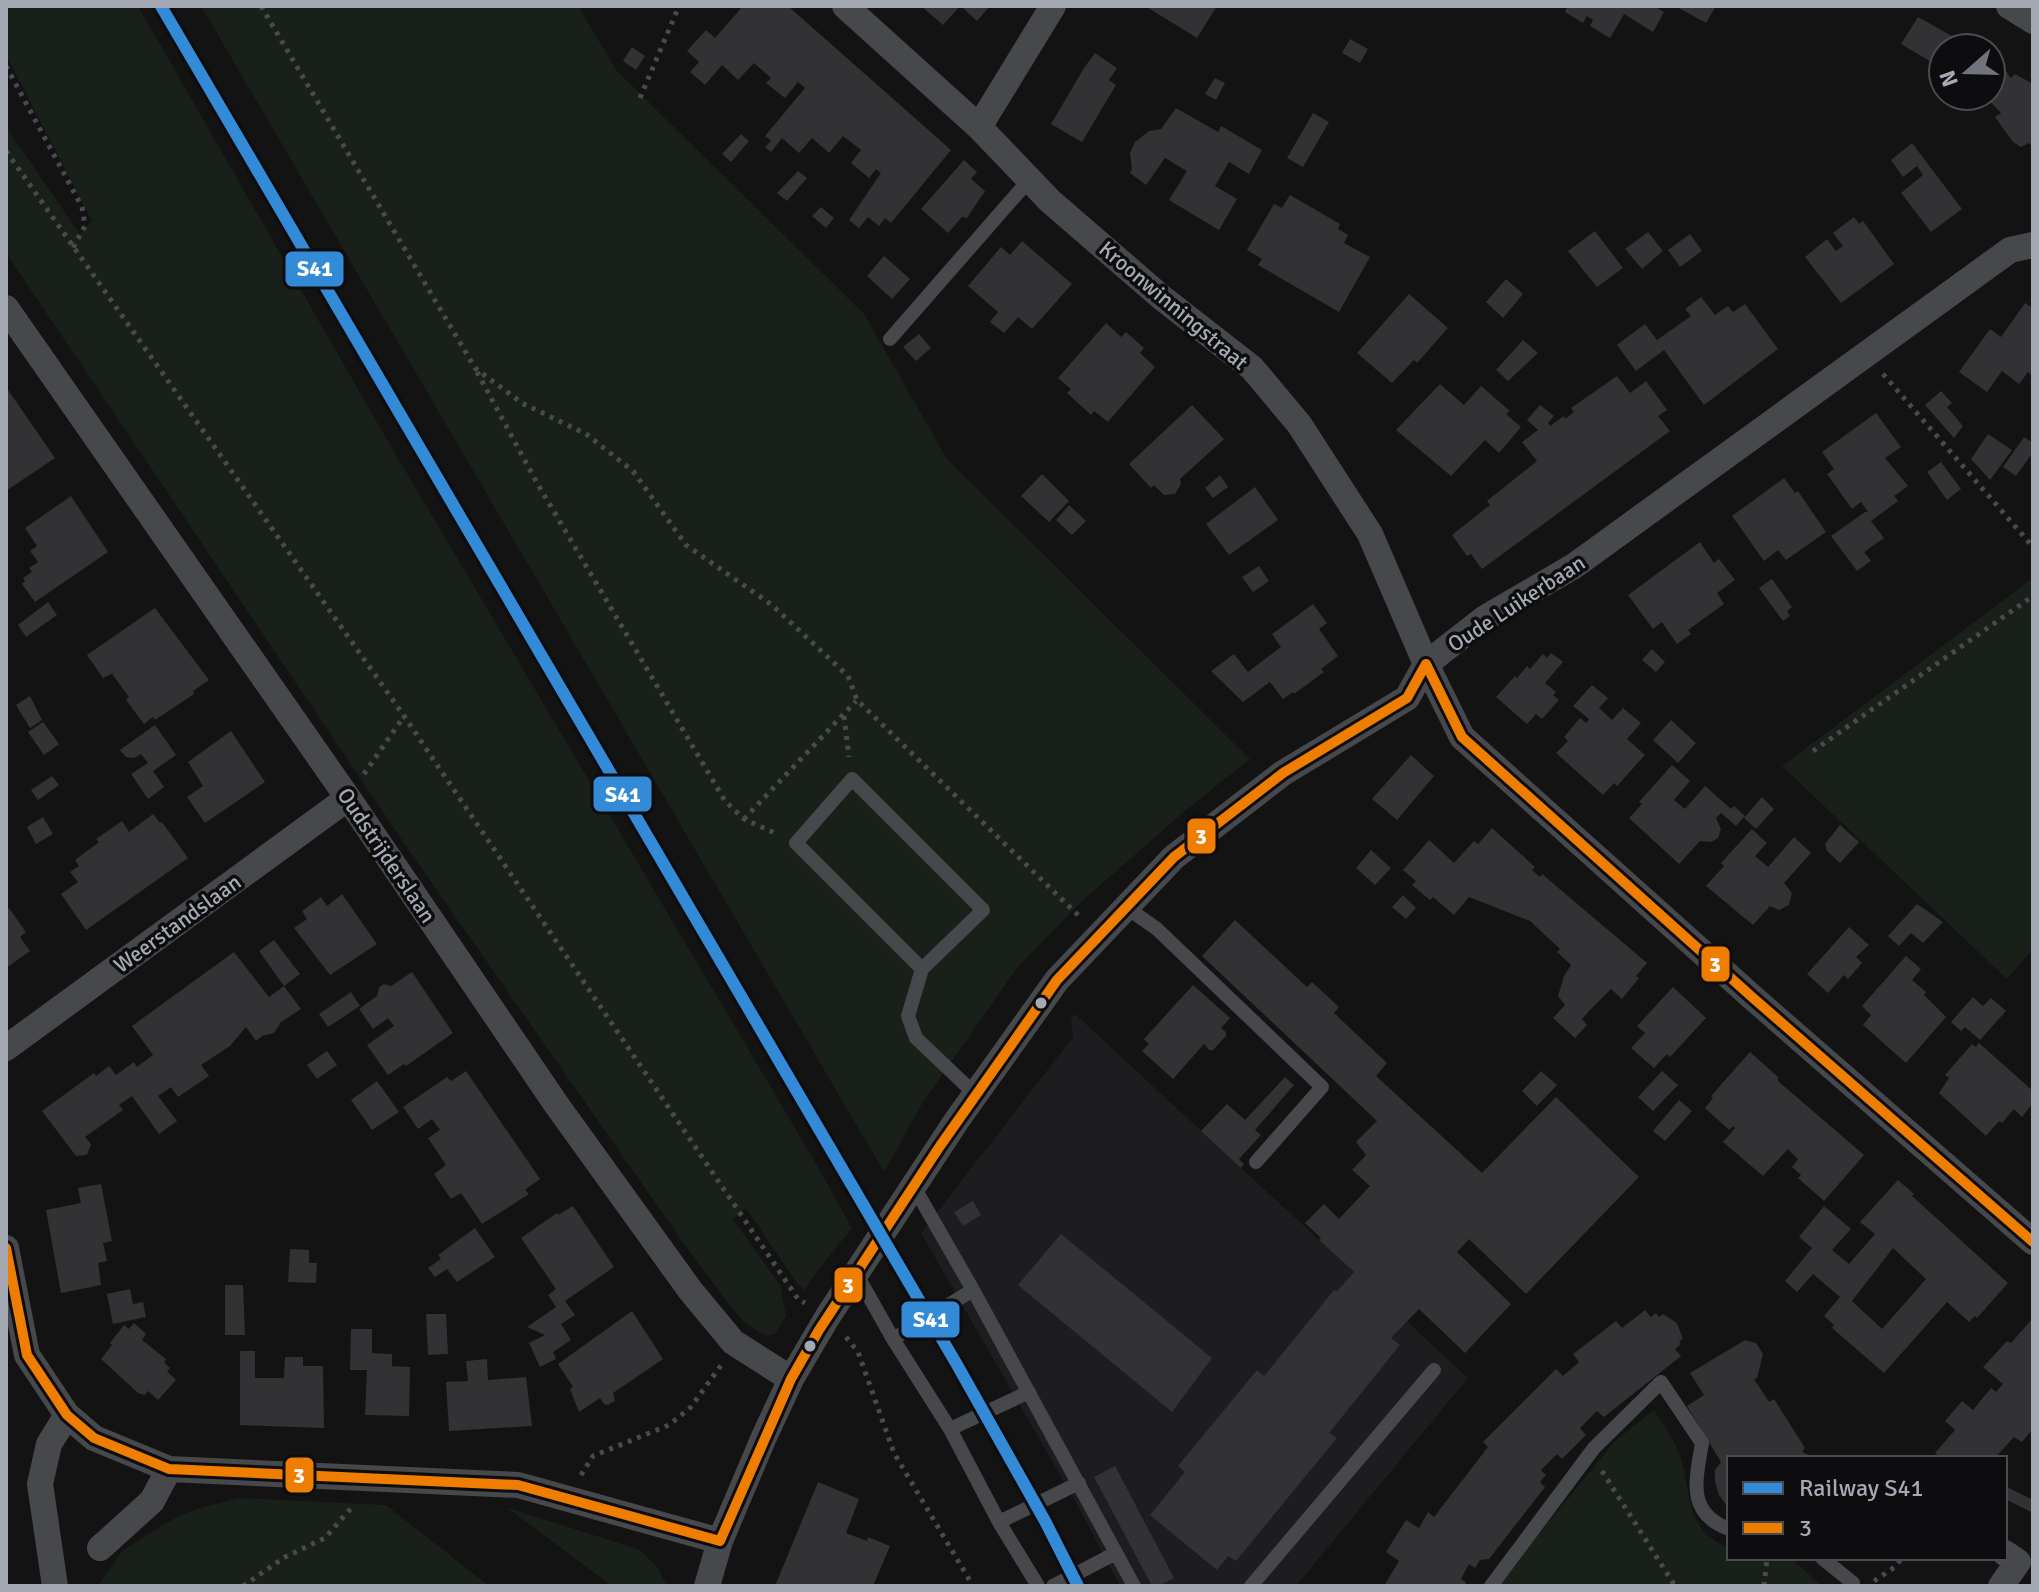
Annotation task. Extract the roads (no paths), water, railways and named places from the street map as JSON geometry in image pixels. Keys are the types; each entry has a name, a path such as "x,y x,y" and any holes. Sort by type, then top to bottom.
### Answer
{"street":[{"name":"Kroonwinningstraat","path":"845,6 979,127 1050,201 1161,297 1252,368 1299,424 1370,534 1426,664 1462,737 1752,997 2033,1242"},
{"path":"979,127 1053,6"},
{"path":"2009,6 2033,21"},
{"name":"Oude Luikerbaan","path":"707,1586 720,1541 791,1379 828,1316 975,1094 1057,980 1174,857 1283,773 1407,698 1426,664 1485,618 1574,566 2010,250 2033,245"},
{"name":"Oudstrijderslaan","path":"6,308 348,798 556,1104 690,1290 733,1342 791,1379"},
{"name":"Weerstandslaan","path":"6,1048 348,798"},
{"path":"6,1248 27,1355 67,1415 94,1438 169,1469 518,1485 720,1541"},
{"path":"55,1586 40,1484 49,1444 67,1415"},
{"path":"100,1548 152,1501 169,1469"},
{"path":"2001,1586 2018,1562 2007,1554"}],"lane":[{"path":"890,339 1030,179"},
{"path":"922,969 796,843 852,779 983,910 922,969 908,1016 916,1038 975,1094"},
{"path":"1126,907 1157,929 1322,1087 1256,1162"},
{"path":"914,1187 1134,1586"},
{"path":"857,1275 950,1429 999,1522 1038,1586"},
{"path":"893,1339 973,1290"},
{"path":"1251,1586 1434,1370"},
{"path":"1491,1586 1594,1448 1661,1382 1702,1443 1696,1482 1698,1502 1705,1516 1727,1528"},
{"path":"950,1429 1029,1392"},
{"path":"999,1522 1079,1483"},
{"path":"1053,1586 1116,1553"},
{"path":"1824,1560 1852,1584"}],"rail line":[{"name":"S41","path":"161,6 956,1363 1078,1586"}]}
